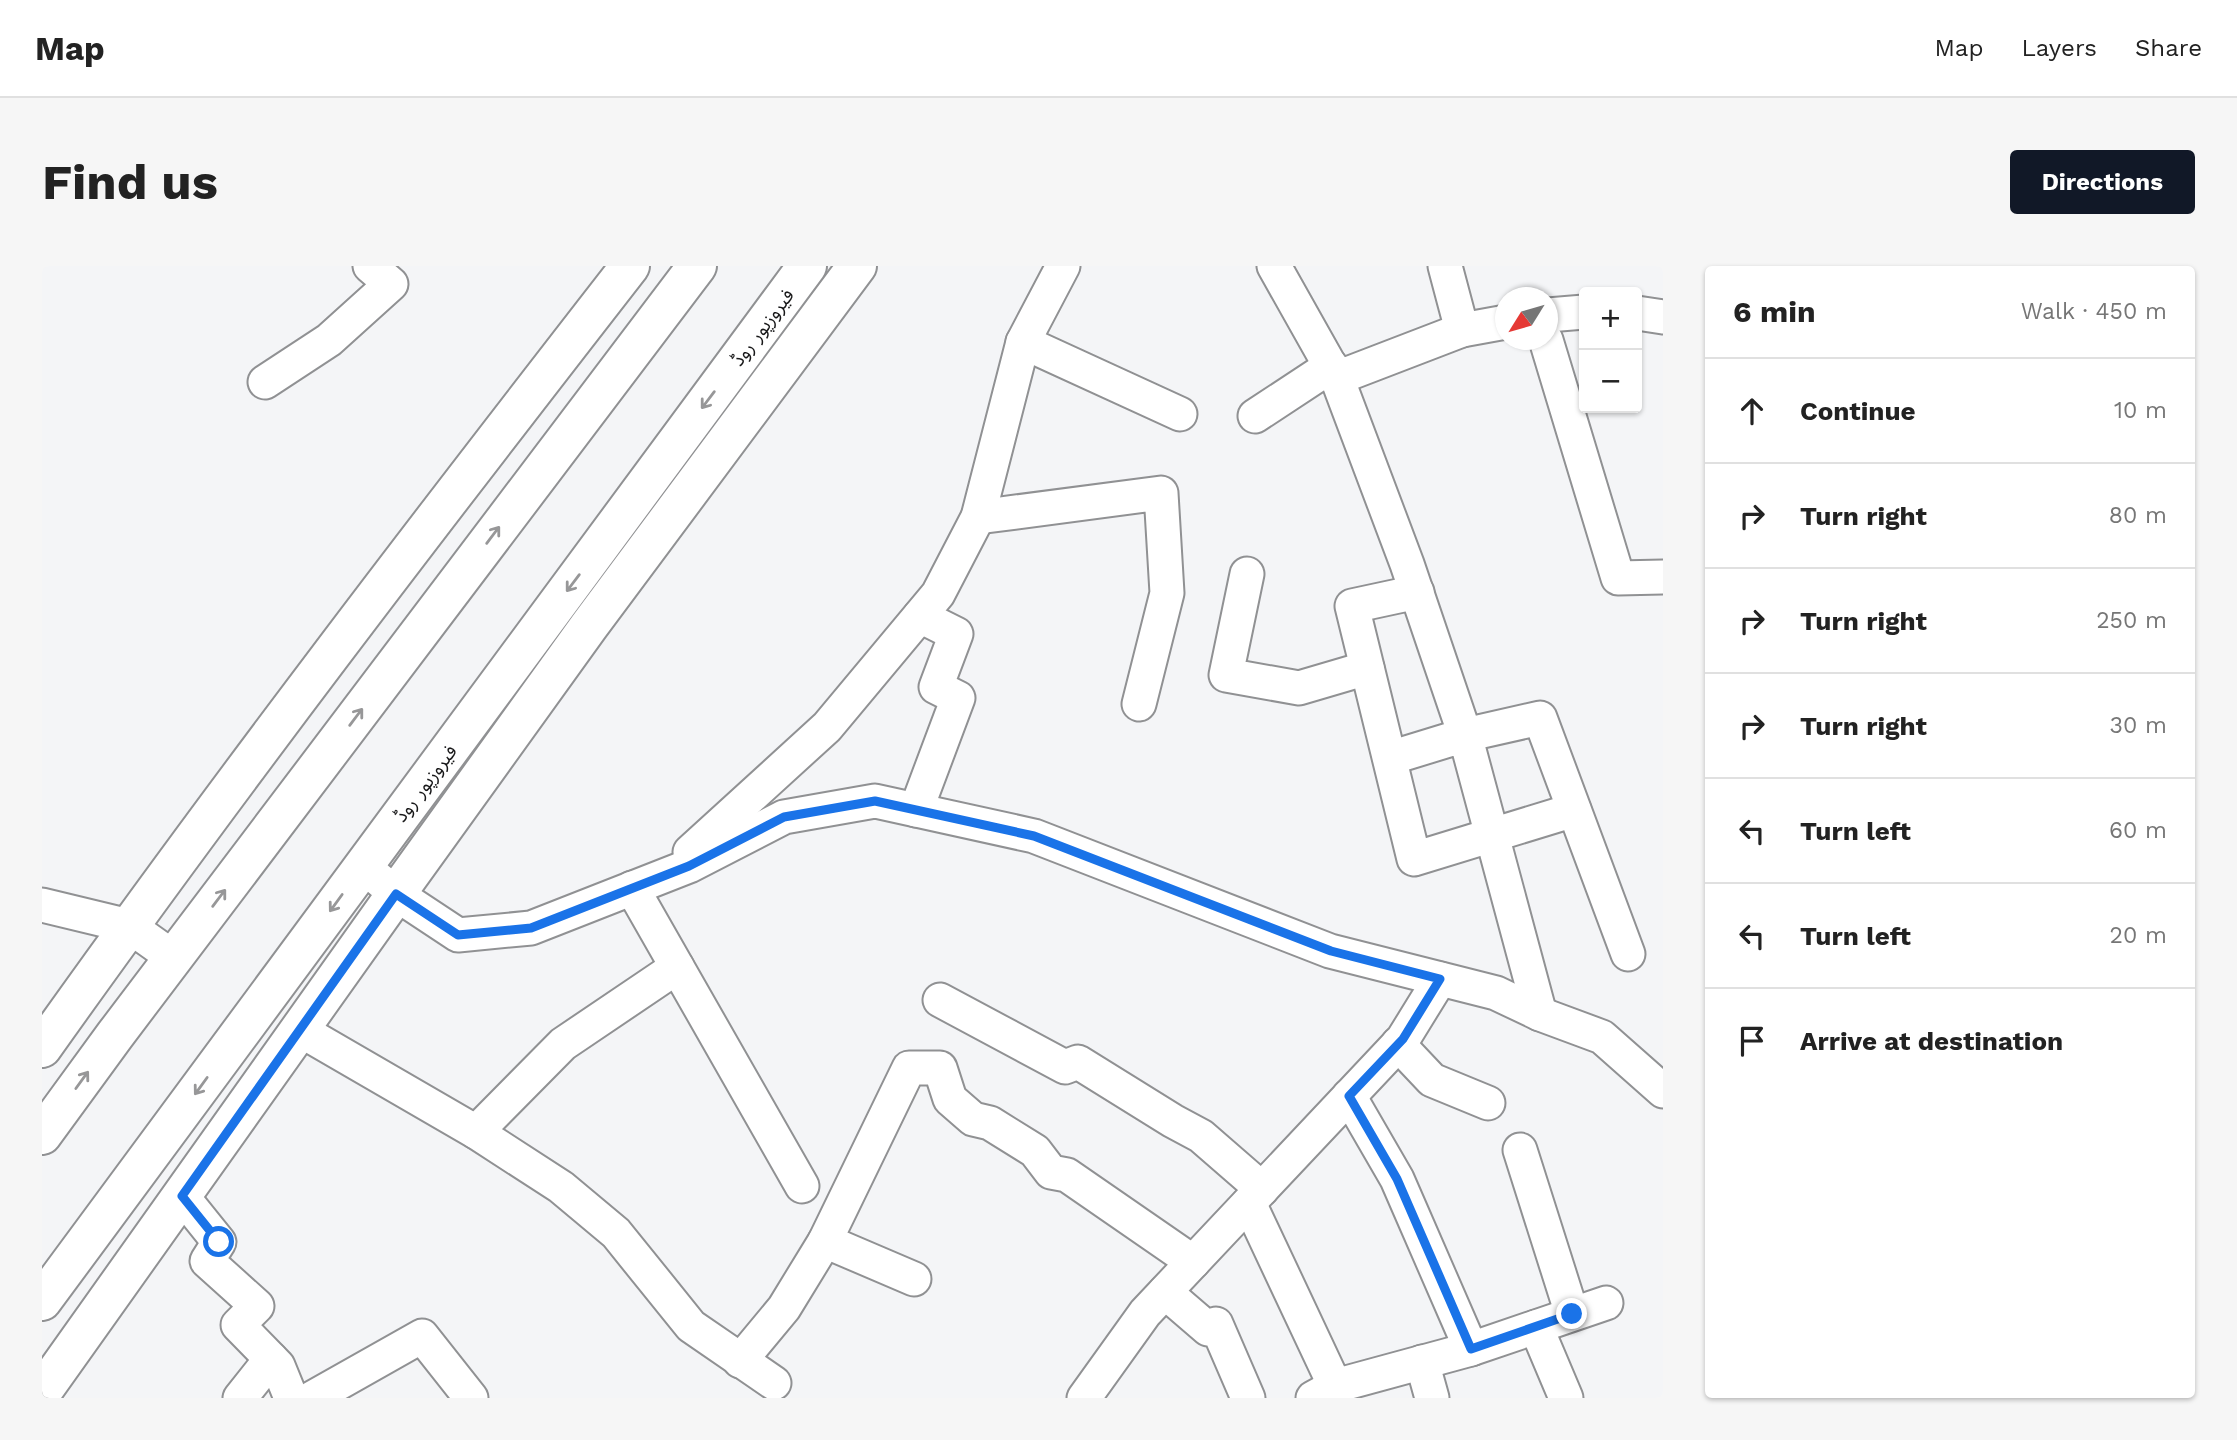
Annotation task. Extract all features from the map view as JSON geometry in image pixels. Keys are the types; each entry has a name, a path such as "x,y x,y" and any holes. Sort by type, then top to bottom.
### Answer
{"main road":[{"path":"42,1048 129,926 419,537 630,266"},
{"path":"42,1135 697,266"},
{"name":"فیروزپور روڈ","path":"42,1301 807,266"},
{"path":"42,1392 597,615 857,266"}],"street":[{"path":"265,382 329,340 391,284 370,266"},
{"path":"665,875 827,727 938,594 978,517 1023,342 1063,266"},
{"path":"1274,266 1334,372 1417,592 1465,735 1540,1014"},
{"path":"1446,266 1462,330"},
{"path":"1558,314 1579,312"},
{"path":"1642,314 1663,317"},
{"path":"1255,415 1334,372 1462,330 1495,324"},
{"path":"1023,342 1180,414"},
{"path":"1549,350 1618,578 1663,577"},
{"path":"978,517 1161,493 1167,593 1139,704"},
{"path":"1247,574 1226,675 1299,688 1367,668"},
{"path":"1417,592 1352,606 1414,859 1574,810"},
{"path":"916,810 958,698 936,687 956,635 920,616"},
{"path":"1390,758 1465,735 1540,718 1628,954"},
{"path":"363,866 396,894 458,935 531,928 689,866 784,817 875,801 1034,836 1331,951 1496,993 1540,1014 1602,1037 1657,1078"},
{"path":"632,888 803,1186"},
{"path":"42,905 129,926 174,958"},
{"path":"476,1132 563,1044 677,967"},
{"path":"1084,1398 1145,1313 1398,1044 1440,979"},
{"path":"940,1000 1065,1067 1078,1062 1201,1136 1256,1196 1324,1392 1471,1349 1606,1303"},
{"path":"300,1030 476,1132 561,1187 616,1233 691,1326 774,1383"},
{"path":"1398,1044 1432,1080 1488,1103"},
{"path":"740,1360 784,1308 825,1241 909,1069 940,1068 950,1098 973,1119 990,1123 1035,1151 1051,1172 1067,1175 1193,1262"},
{"path":"1349,1096 1397,1179 1471,1349"},
{"path":"1520,1150 1572,1314"},
{"path":"182,1196 219,1242 207,1261 257,1306 238,1325 278,1366 291,1398"},
{"path":"825,1241 914,1279"},
{"path":"1166,1292 1208,1329 1216,1324 1248,1398"},
{"path":"1536,1327 1566,1398"},
{"path":"312,1398 422,1336 471,1398"},
{"path":"240,1398 271,1359"},
{"path":"1422,1362 1432,1398"}],"route":[{"path":"219,1242 182,1196 396,894 458,935 531,928 689,866 784,817 875,801 1034,836 1331,951 1440,979 1403,1039 1349,1096 1397,1179 1471,1349 1572,1314"}]}
